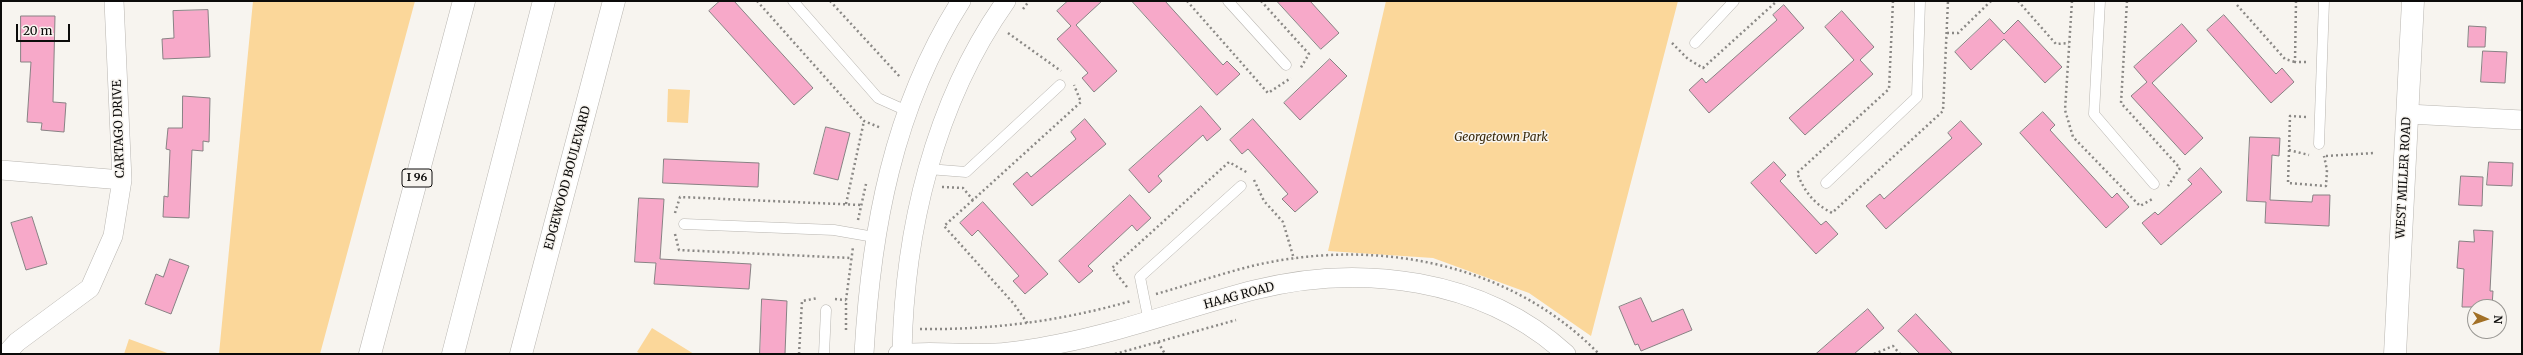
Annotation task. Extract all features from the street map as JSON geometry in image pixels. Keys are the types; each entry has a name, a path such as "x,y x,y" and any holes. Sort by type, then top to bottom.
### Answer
{"main road":[{"name":"I 96","path":"370,354 464,1"},
{"path":"453,354 544,1"},
{"name":"EDGEWOOD BOULEVARD","path":"521,354 614,1"},
{"name":"WEST MILLER ROAD","path":"2395,354 2413,1"}],"street":[{"name":"CARTAGO DRIVE","path":"6,354 17,342 90,288 113,236 122,180 114,1"},
{"path":"864,354 874,237 892,155 907,111 929,59 961,1"},
{"path":"902,354 903,298 912,231 928,169 951,104 974,55 1006,1"},
{"path":"2408,114 2522,120"},
{"path":"1,170 122,180"},
{"name":"HAAG ROAD","path":"898,354 996,353 1059,349 1254,290 1304,282 1351,277 1398,280 1439,287 1483,302 1524,322 1566,354"}],"lane":[{"path":"793,1 878,98 907,111"},
{"path":"1228,1 1286,65"},
{"path":"1695,43 1734,1"},
{"path":"1826,183 1917,97 1920,1"},
{"path":"2100,1 2094,114 2154,184"},
{"path":"2319,144 2324,1"},
{"path":"928,169 966,172 1060,85"},
{"path":"1149,322 1140,277 1240,186"},
{"path":"684,224 834,230 874,237"},
{"path":"824,354 826,310"}],"path":[{"path":"757,1 864,121 881,128"},
{"path":"830,1 901,79"},
{"path":"1672,43 1688,59 1703,68 1777,1"},
{"path":"1947,33 1958,33 1991,1"},
{"path":"2018,1 2056,44 2069,43"},
{"path":"2072,1 2065,110 2073,136 2140,206 2160,194"},
{"path":"2127,1 2121,103 2180,168 2164,190"},
{"path":"2295,62 2296,1"},
{"path":"2237,5 2285,59 2295,62 2322,62"},
{"path":"846,204 864,121"},
{"path":"2289,150 2288,183 2326,186 2327,170 2324,156"},
{"path":"974,200 944,226 1014,304 1028,324"},
{"path":"1115,354 1236,320"},
{"path":"1158,342 1165,354"},
{"path":"1874,354 1893,346 1900,354"}],"green space":[{"path":"253,1 415,1 320,354 219,354"},
{"name":"Georgetown Park","path":"1386,1 1678,1 1591,336 1529,293 1433,258 1328,251"},
{"path":"668,89 690,90 688,123 667,122"},
{"path":"652,328 694,354 641,354 637,352"},
{"path":"129,339 170,354 124,354"}],"building":[{"path":"720,1 734,1 813,88 794,105 709,11"},
{"path":"1068,1 1102,1 1076,25 1117,71 1094,92 1082,78 1088,73 1057,39 1071,26 1057,11"},
{"path":"1132,1 1165,1 1223,65 1227,61 1240,74 1217,95"},
{"path":"1277,1 1310,1 1339,33 1321,49"},
{"path":"1784,5 1804,28 1709,113 1689,90 1702,78 1706,83 1777,20 1773,15"},
{"path":"208,10 210,57 163,59 162,39 174,38 173,11"},
{"path":"1842,11 1874,47 1860,60 1873,74 1805,135 1789,118 1854,60 1825,27"},
{"path":"2224,15 2276,74 2282,68 2294,82 2271,103 2207,30"},
{"path":"21,16 55,16 53,102 66,103 64,132 41,130 42,123 27,122 31,62 21,62"},
{"path":"1990,19 2004,34 2018,20 2062,67 2045,83 2004,39 1971,70 1955,52"},
{"path":"2182,24 2197,41 2152,83 2203,138 2185,155 2131,96 2147,82 2134,67"},
{"path":"2469,26 2486,27 2485,47 2468,47"},
{"path":"2483,51 2507,52 2505,83 2481,82"},
{"path":"1330,59 1347,76 1300,120 1284,103"},
{"path":"183,96 210,98 209,142 203,141 203,151 192,150 189,218 163,217 164,196 168,197 170,150 166,149 168,128 182,128"},
{"path":"1201,106 1221,129 1207,141 1203,135 1158,176 1162,181 1149,193 1129,170"},
{"path":"2043,112 2055,125 2050,130 2112,198 2117,193 2129,207 2106,228 2020,133"},
{"path":"1085,119 1106,144 1032,206 1013,184 1027,172 1031,177 1076,139 1071,132"},
{"path":"1253,119 1318,192 1295,212 1282,199 1288,194 1248,149 1242,154 1230,140"},
{"path":"1961,121 1982,144 1886,229 1866,206 1880,194 1884,199 1952,138 1948,133"},
{"path":"826,127 850,133 838,180 814,174"},
{"path":"2250,137 2280,138 2279,156 2272,155 2270,200 2312,202 2313,195 2330,195 2329,226 2265,223 2266,202 2247,201"},
{"path":"664,159 759,163 758,187 663,183"},
{"path":"1774,162 1786,175 1780,181 1821,225 1826,221 1838,234 1816,254 1751,183"},
{"path":"2489,162 2513,163 2512,186 2487,185"},
{"path":"2201,168 2222,192 2161,245 2142,223 2155,212 2158,215 2192,184 2188,180"},
{"path":"2461,176 2483,177 2482,206 2459,205"},
{"path":"1130,195 1151,218 1137,231 1132,225 1088,266 1093,271 1079,283 1059,261"},
{"path":"639,198 664,199 660,259 751,264 749,289 654,284 656,263 635,262"},
{"path":"983,202 1048,274 1025,294 1013,281 1019,276 978,230 972,236 960,223"},
{"path":"32,217 47,264 26,270 11,223"},
{"path":"2474,230 2493,231 2490,291 2493,291 2492,299 2467,299 2467,307 2462,307 2464,269 2457,268 2459,241 2474,242"},
{"path":"170,259 189,266 171,314 145,304 156,274 163,277"},
{"path":"1641,298 1652,322 1683,309 1692,330 1641,351 1638,344 1635,345 1619,307"},
{"path":"762,299 787,301 785,354 760,354"},
{"path":"1868,309 1884,328 1854,354 1816,354"},
{"path":"1916,314 1953,354 1920,354 1898,331"}]}
